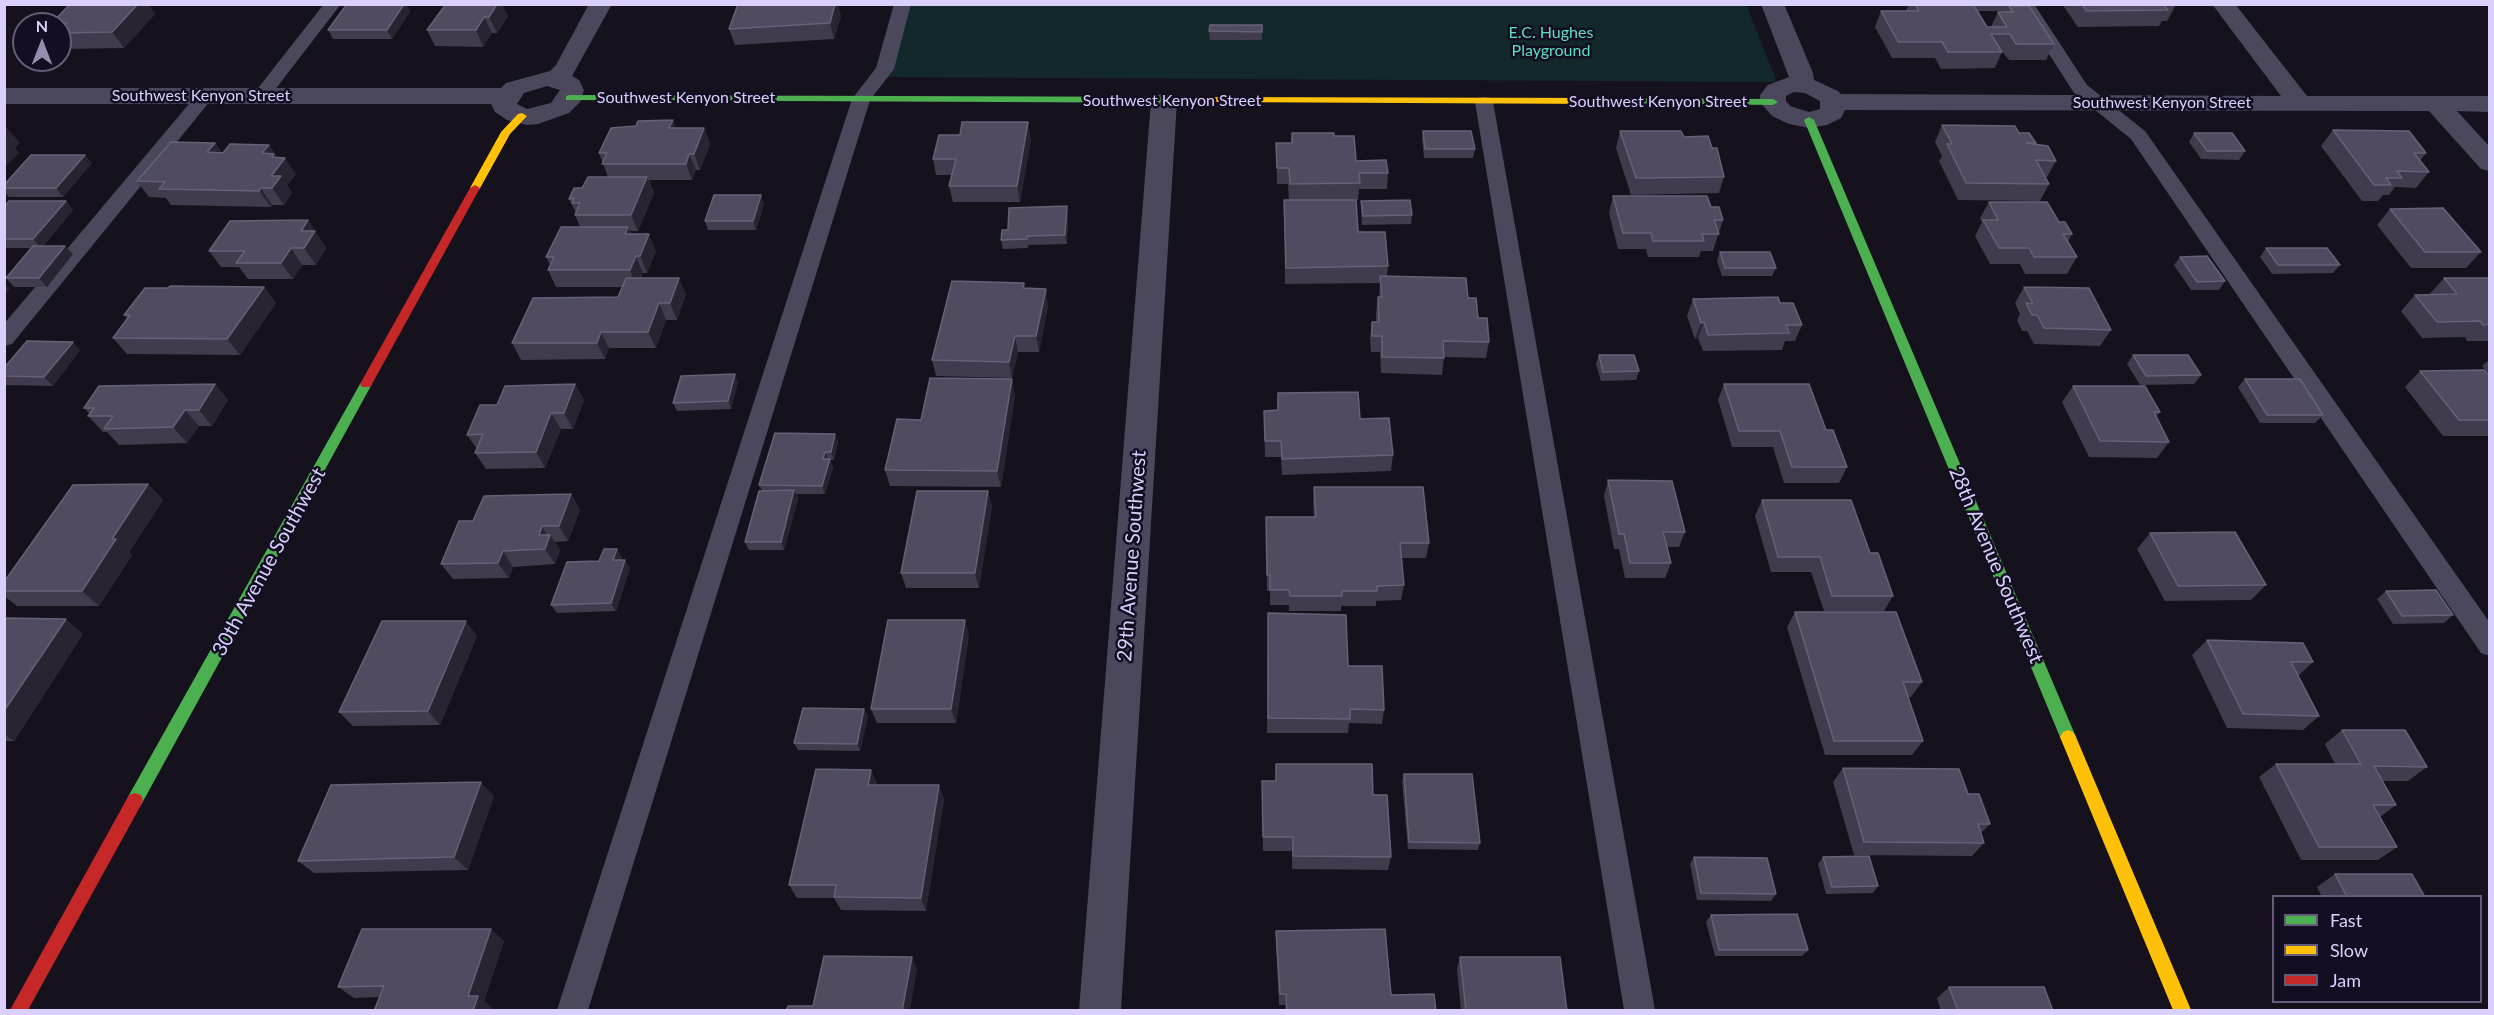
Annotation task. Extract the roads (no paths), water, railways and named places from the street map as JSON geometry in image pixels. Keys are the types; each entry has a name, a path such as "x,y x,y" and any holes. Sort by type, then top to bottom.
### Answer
{"street":[{"path":"563,88 546,78 525,83 506,96 504,107 509,112 522,116 550,113 560,108 563,88 566,68 601,4"},
{"path":"1772,4 1801,73 1802,85"},
{"path":"2223,4 2300,104"},
{"path":"1792,84 1802,85 1822,91 1834,102 1832,113 1818,120 1809,120 1789,116 1773,102 1773,94 1776,90 1792,84"},
{"name":"Southwest Kenyon Street","path":"563,88 861,99 1773,102"},
{"name":"Southwest Kenyon Street","path":"4,96 506,96"},
{"name":"29th Avenue Southwest","path":"1100,1011 1164,101"},
{"name":"Southwest Kenyon Street","path":"1834,102 2490,104"},
{"path":"2437,105 2490,163"},
{"name":"30th Avenue Southwest","path":"19,1011 506,132 522,116"},
{"name":"28th Avenue Southwest","path":"1809,120 2182,1011"}],"lane":[{"path":"261,96 333,4"},
{"path":"572,1011 861,99 885,69 903,4"},
{"path":"2025,4 2080,89 2138,135 2490,645"},
{"path":"4,339 206,96"},
{"path":"1484,102 1640,1011"}],"park label":[{"name":"E.C. Hughes Playground","path":"1551,42"}]}
